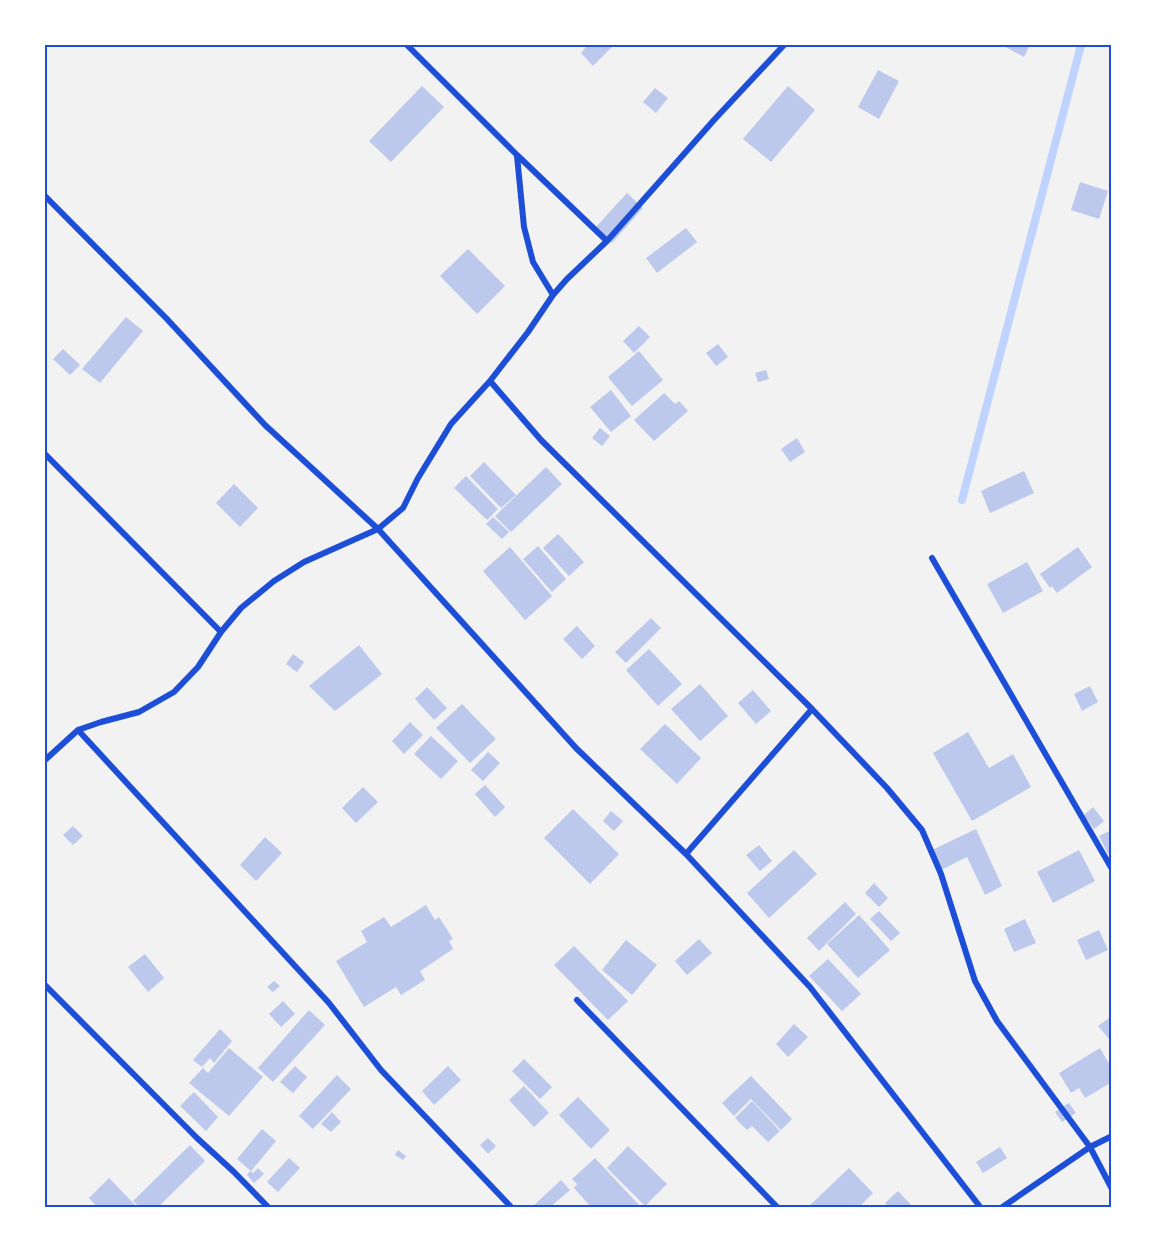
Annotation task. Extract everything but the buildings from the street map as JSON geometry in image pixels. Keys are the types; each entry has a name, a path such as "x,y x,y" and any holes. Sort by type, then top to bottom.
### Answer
{"street":[{"path":"407,45 607,242"},
{"path":"45,760 78,730 139,712 174,692 198,667 220,632 241,608 274,581 304,562 378,530 403,508 418,478 451,424 490,381 528,333 553,295 607,242 714,120 784,45"},
{"path":"517,155 524,227 533,262 553,295"},
{"path":"45,196 166,318 266,425 378,530 576,748 686,854 810,987 981,1208"},
{"path":"490,381 541,440 812,709 887,788 922,830 941,874 975,981 997,1021 1090,1147 1112,1189"},
{"path":"45,454 220,632"},
{"path":"932,558 1112,869"},
{"path":"686,854 812,709"},
{"path":"78,730 329,1003 381,1070 512,1208"},
{"path":"45,985 269,1208"},
{"path":"577,1000 778,1208"},
{"path":"1001,1208 1090,1147 1112,1136"}],"waterway":[{"path":"962,500 1081,45"}]}
